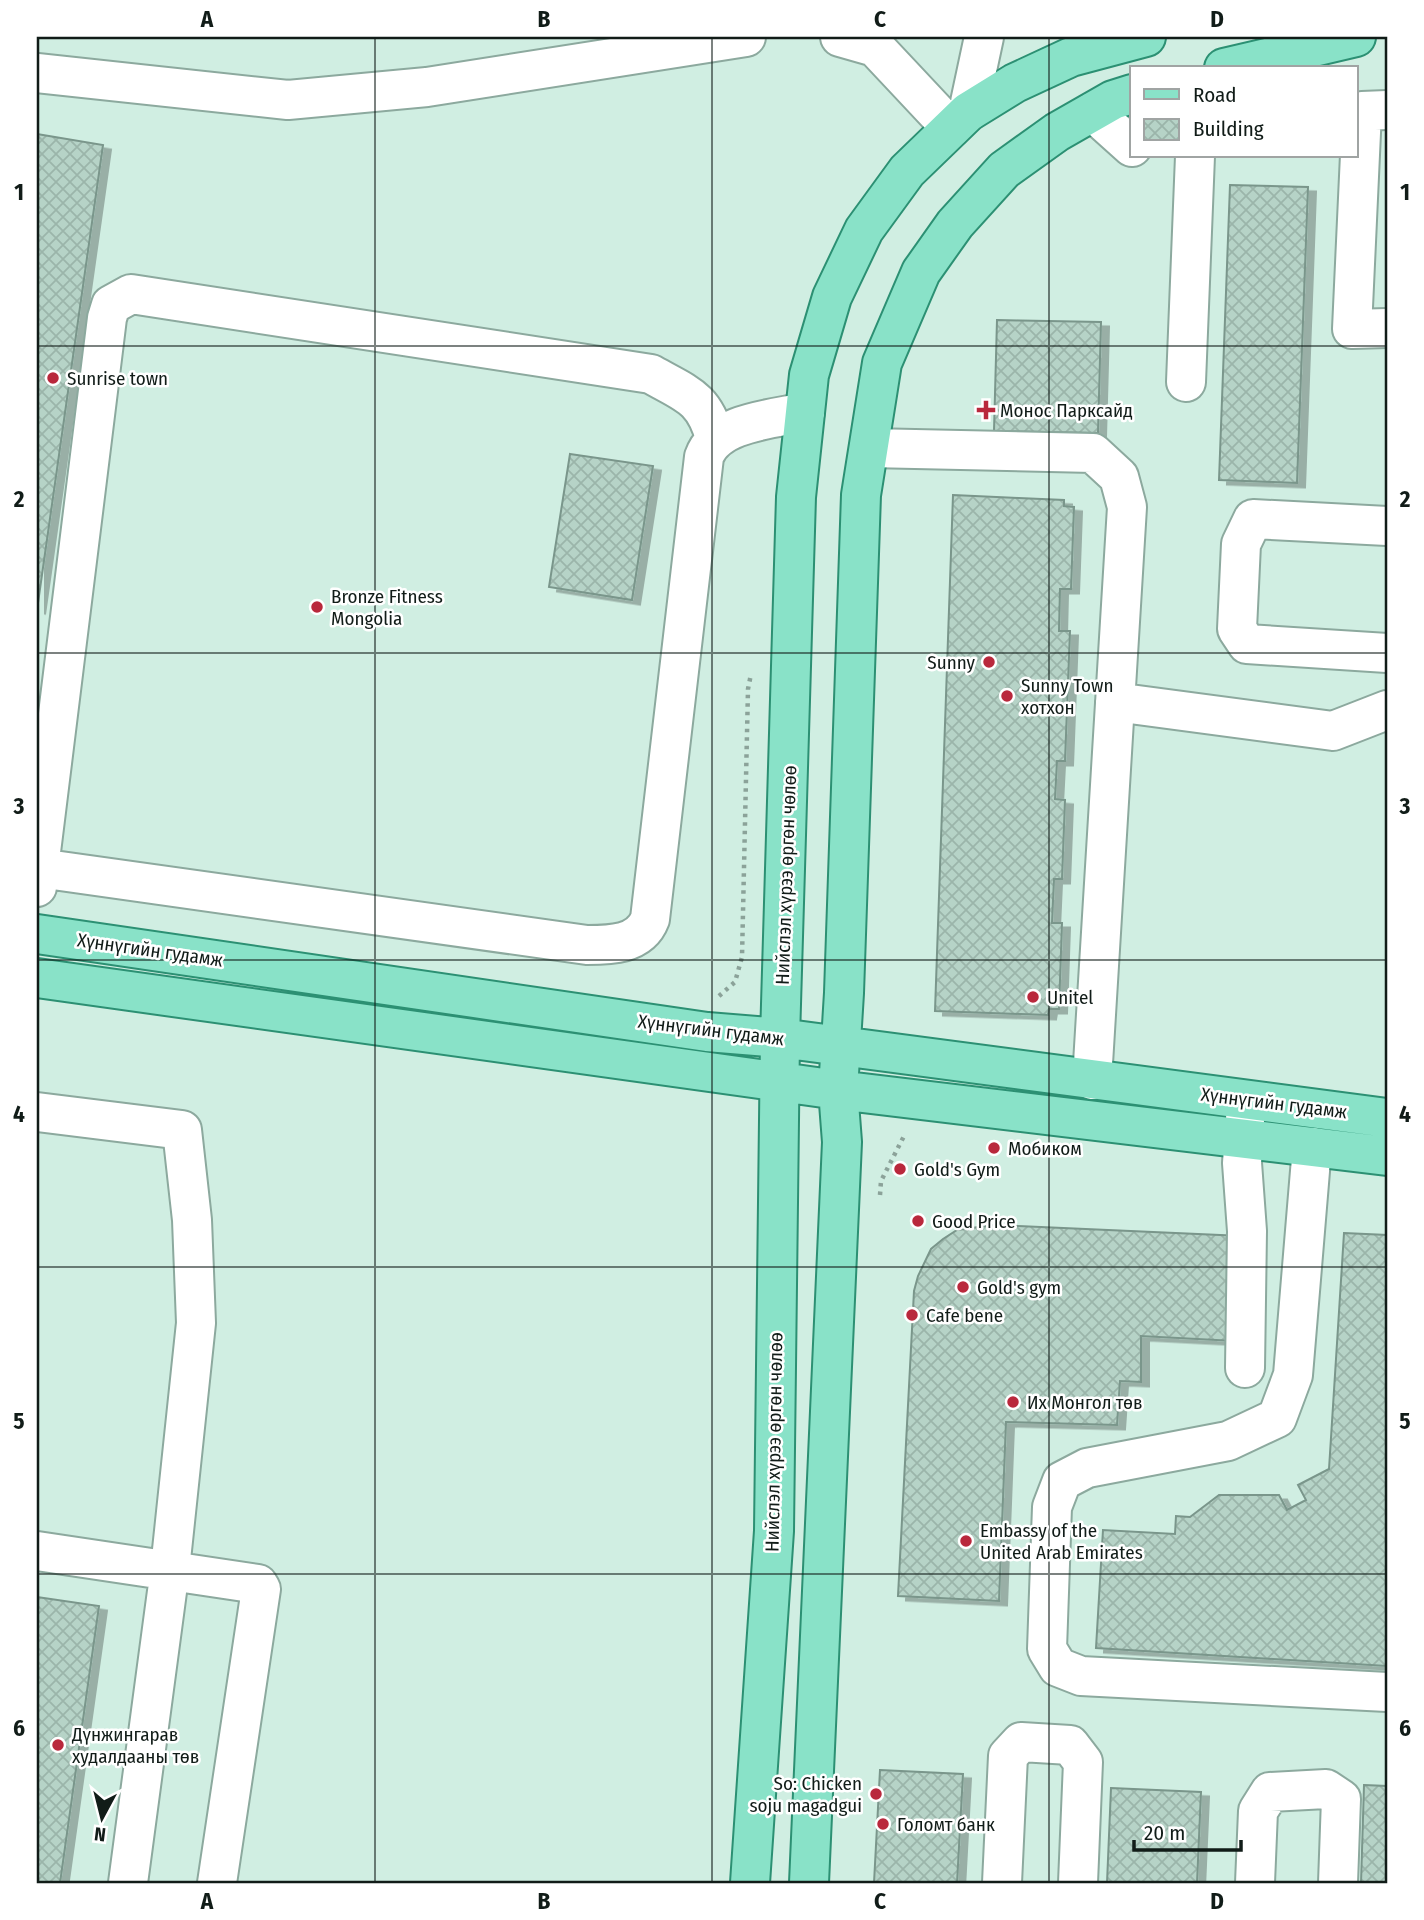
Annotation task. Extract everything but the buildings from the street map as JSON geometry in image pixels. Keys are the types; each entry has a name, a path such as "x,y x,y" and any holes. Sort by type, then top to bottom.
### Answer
{"main road":[{"name":"Нийслэл хүрээ өргөн чөлөө","path":"750,1883 774,1531 780,1038 796,497 809,375 832,297 864,230 907,171 960,120 1016,83 1071,57 1146,37"},
{"path":"1240,66 1264,63 1356,37"},
{"path":"809,1883 842,1142 838,1090 844,993 861,495 883,363 921,272 955,224 1004,170 1093,112 1130,95"},
{"name":"Хүннүгийн гудамж","path":"37,934 707,1032 780,1038 1387,1118"},
{"name":"Хүннүгийн гудамж","path":"37,978 838,1090 1387,1156"}],"street":[{"path":"42,83 288,100 427,87 746,37"},
{"path":"840,37 875,47 960,120 984,37"},
{"path":"1387,110 1362,111 1352,329 1387,328"},
{"path":"1093,112 1130,145"},
{"path":"1186,382 1195,158"},
{"path":"715,438 708,414 695,399 651,374 131,294 111,304 107,318 38,878 587,946 610,945 635,937 650,919 703,463 708,446 715,438 733,430 805,412"},
{"path":"869,448 1093,453 1119,477 1127,507 1092,1080"},
{"path":"1387,526 1253,519 1241,544 1237,629 1247,643 1387,653"},
{"path":"1115,702 1333,731 1387,710"},
{"path":"1245,1368 1247,1231 1244,1138 1247,1100"},
{"path":"37,1112 182,1130 192,1220 195,1323 170,1569 128,1883"},
{"path":"1312,1147 1293,1375 1277,1418 1228,1441 1087,1468 1062,1481 1052,1507 1046,1649 1058,1667 1081,1676 1387,1692"},
{"path":"37,1551 170,1569 258,1584 261,1589 217,1883"},
{"path":"1002,1883 1008,1756 1021,1742 1070,1745 1083,1762 1078,1883"},
{"path":"1255,1883 1258,1811 1270,1792 1326,1789 1341,1799 1338,1883"}],"place":[{"name":"Sunrise town","path":"53,378"},
{"name":"Монос Парксайд","path":"986,410"},
{"name":"Bronze Fitness Mongolia","path":"317,607"},
{"name":"Sunny","path":"989,662"},
{"name":"Sunny Town хотхон","path":"1007,696"},
{"name":"Unitel","path":"1033,997"},
{"name":"Мобиком","path":"994,1148"},
{"name":"Gold's Gym","path":"900,1169"},
{"name":"Good Price","path":"918,1221"},
{"name":"Gold's gym","path":"963,1287"},
{"name":"Cafe bene","path":"912,1315"},
{"name":"Их Монгол төв","path":"1013,1402"},
{"name":"Embassy of the United Arab Emirates","path":"966,1541"},
{"name":"Дүнжингарав худалдааны төв","path":"58,1745"},
{"name":"So: Chicken soju magadgui","path":"876,1794"},
{"name":"Голомт банк","path":"883,1824"}]}
